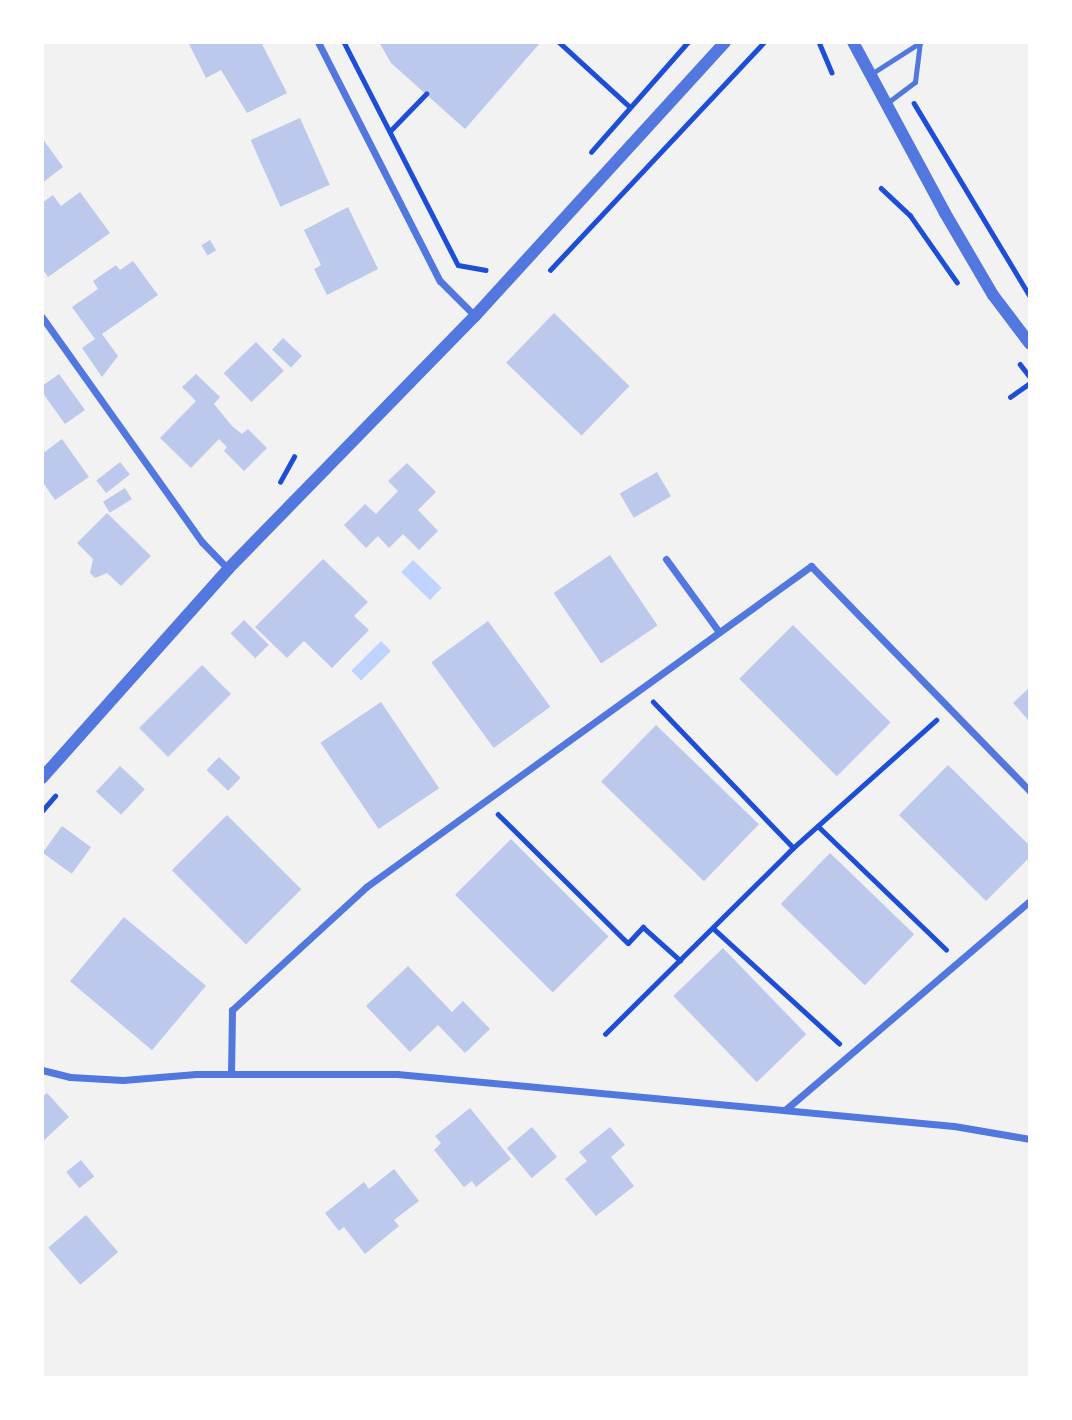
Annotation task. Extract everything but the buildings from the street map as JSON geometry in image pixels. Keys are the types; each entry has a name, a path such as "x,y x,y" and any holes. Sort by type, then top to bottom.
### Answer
{"street":[{"path":"318,42 440,281 475,316"},
{"path":"42,778 228,569 475,316 725,42"},
{"path":"853,42 884,104 993,295 1030,344"},
{"path":"42,317 202,542 228,569"},
{"path":"666,559 719,632"},
{"path":"231,1074 232,1010 366,887 811,566 1030,791"},
{"path":"785,1110 1030,901"},
{"path":"42,1069 70,1077 123,1080 231,1074 397,1074 954,1126 1030,1139"}],"lane":[{"path":"869,75 921,42"},
{"path":"884,104 907,91 921,60 921,42"}],"path":[{"path":"344,42 458,265 470,271 497,267"},
{"path":"559,42 629,106"},
{"path":"819,42 832,72"},
{"path":"907,91 1030,296"},
{"path":"390,131 426,94"},
{"path":"1010,397 1030,383"},
{"path":"640,689 793,848"},
{"path":"605,1034 793,848 949,708"},
{"path":"485,801 628,943 643,927 680,960"},
{"path":"818,826 959,961"},
{"path":"713,928 851,1054"}],"water":[{"path":"413,560 442,588 430,600 401,572"},
{"path":"381,641 391,651 361,681 351,671"}]}
